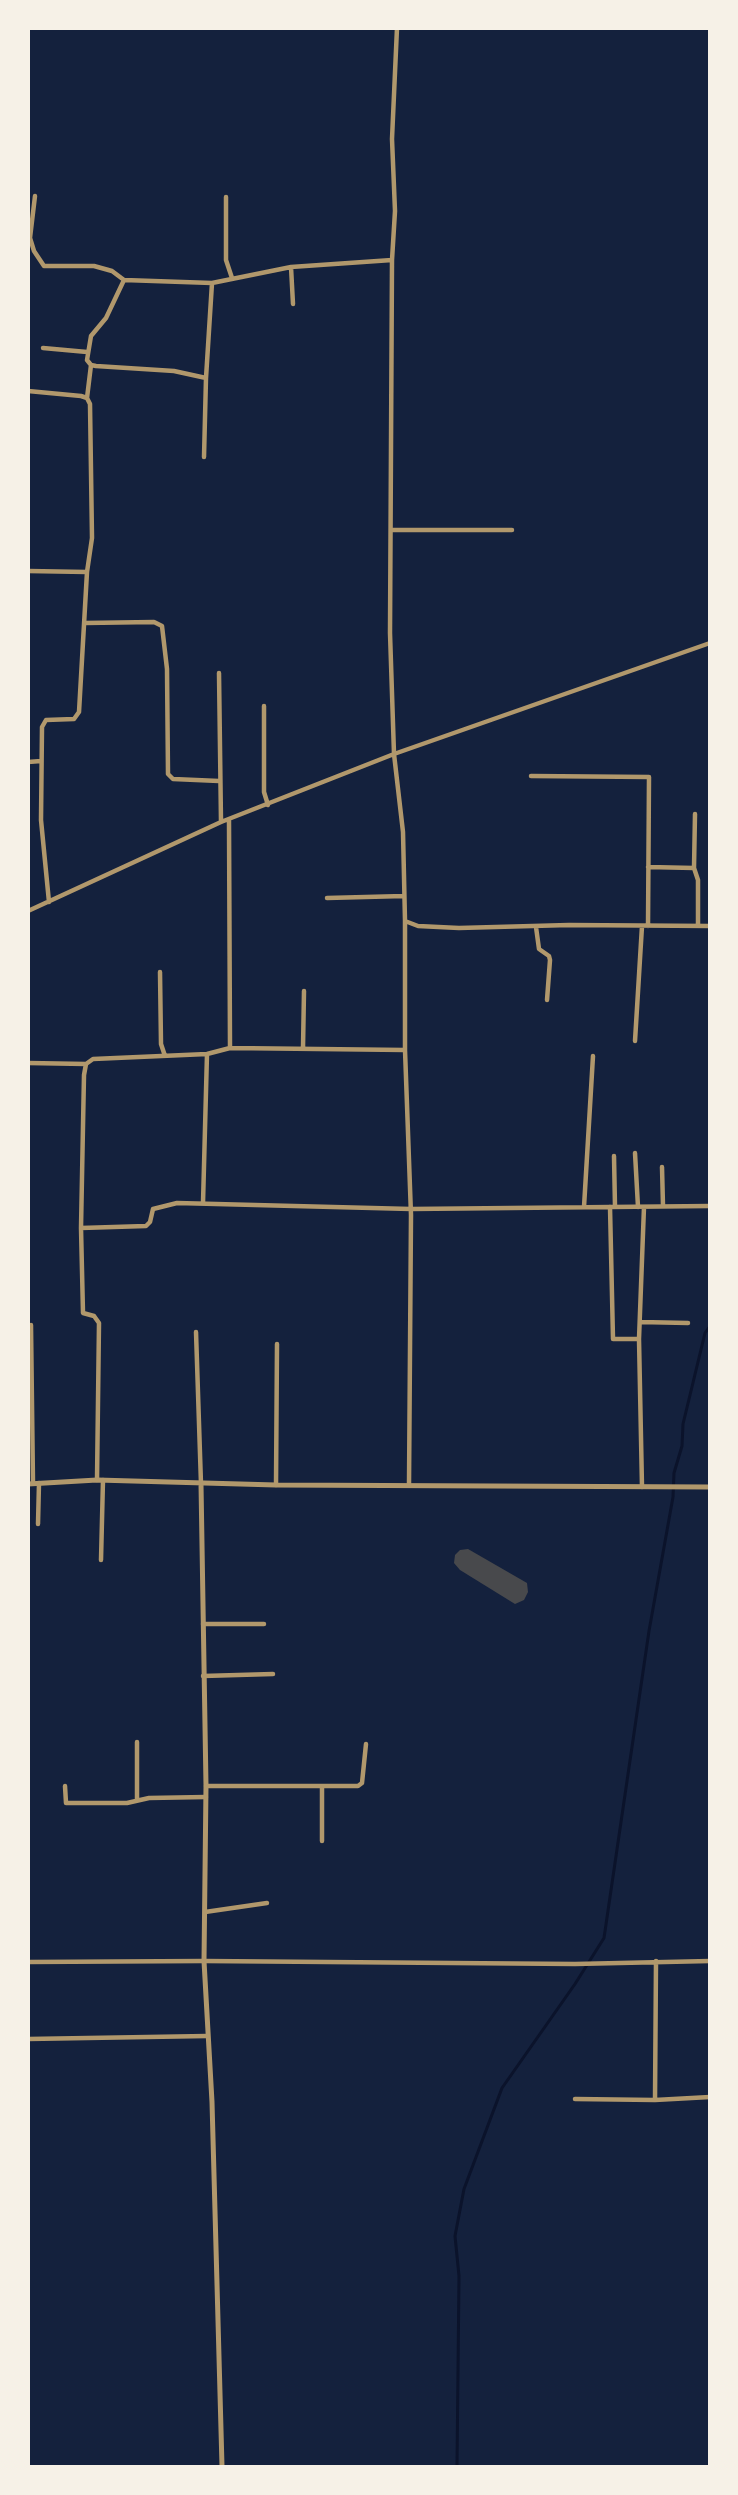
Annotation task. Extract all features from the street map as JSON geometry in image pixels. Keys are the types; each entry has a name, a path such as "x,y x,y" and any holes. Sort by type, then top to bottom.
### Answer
{"street":[{"path":"396,28 392,139 394,211 390,633 394,754 403,832 405,921 405,1050 411,1209 409,1485"},
{"path":"35,196 30,238 34,251 44,266 94,266 112,271 124,280 212,283 291,267 392,260"},
{"path":"226,197 226,260 232,278"},
{"path":"291,267 293,304"},
{"path":"49,902 41,820 42,723 46,720 74,719 80,712 87,572 92,538 90,404 87,398 91,365 87,360 87,352 91,336 106,318 124,280"},
{"path":"204,456 212,283"},
{"path":"43,348 87,352"},
{"path":"91,365 174,371 206,378"},
{"path":"28,391 65,393 87,398"},
{"path":"391,530 512,530"},
{"path":"28,571 87,572"},
{"path":"85,623 154,622 162,626 167,669 168,774 173,779 219,781"},
{"path":"28,911 221,822 394,754 710,643"},
{"path":"219,673 221,822"},
{"path":"264,706 264,792 268,805"},
{"path":"28,762 42,761"},
{"path":"531,776 649,777 645,926 635,1041"},
{"path":"695,814 694,868 698,880 698,926"},
{"path":"229,820 230,1048"},
{"path":"648,867 694,868"},
{"path":"327,898 404,896"},
{"path":"405,921 418,926 710,926"},
{"path":"536,927 539,949 549,956 550,960 547,1000"},
{"path":"160,972 161,1044 165,1056"},
{"path":"303,1048 304,991"},
{"path":"28,1064 86,1064 93,1059 207,1054 230,1048 405,1050"},
{"path":"203,1203 207,1054"},
{"path":"584,1207 593,1056"},
{"path":"86,1064 81,1228 83,1313 94,1316 99,1323 102,1560"},
{"path":"635,1153 641,1207 639,1339 642,1486"},
{"path":"614,1156 613,1339 639,1339"},
{"path":"662,1167 663,1206"},
{"path":"81,1228 146,1226 150,1222 153,1209 177,1203 411,1209 710,1206"},
{"path":"640,1322 688,1323"},
{"path":"31,1325 33,1483 38,1524"},
{"path":"196,1332 206,1786 204,1961 218,2269 222,2466"},
{"path":"276,1485 277,1344"},
{"path":"33,1483 100,1480 276,1485 710,1487"},
{"path":"203,1624 264,1624"},
{"path":"203,1676 273,1674"},
{"path":"136,1742 137,1799"},
{"path":"206,1786 351,1787 362,1783 366,1744"},
{"path":"65,1786 66,1803 127,1803 137,1799 206,1797"},
{"path":"322,1787 322,1841"},
{"path":"205,1912 267,1903"},
{"path":"654,2100 656,1961"},
{"path":"28,1962 599,1964 710,1961"},
{"path":"28,2039 207,2036"},
{"path":"575,2099 654,2100 710,2097"}],"building":[{"path":"468,1549 527,1583 528,1592 524,1600 515,1604 460,1570 454,1563 455,1555 460,1550"}],"waterway":[{"path":"457,2466 459,2276 455,2236 464,2189 502,2088 575,1984 604,1938 649,1631 673,1497 674,1473 682,1446 683,1424 705,1333 710,1326"}]}
